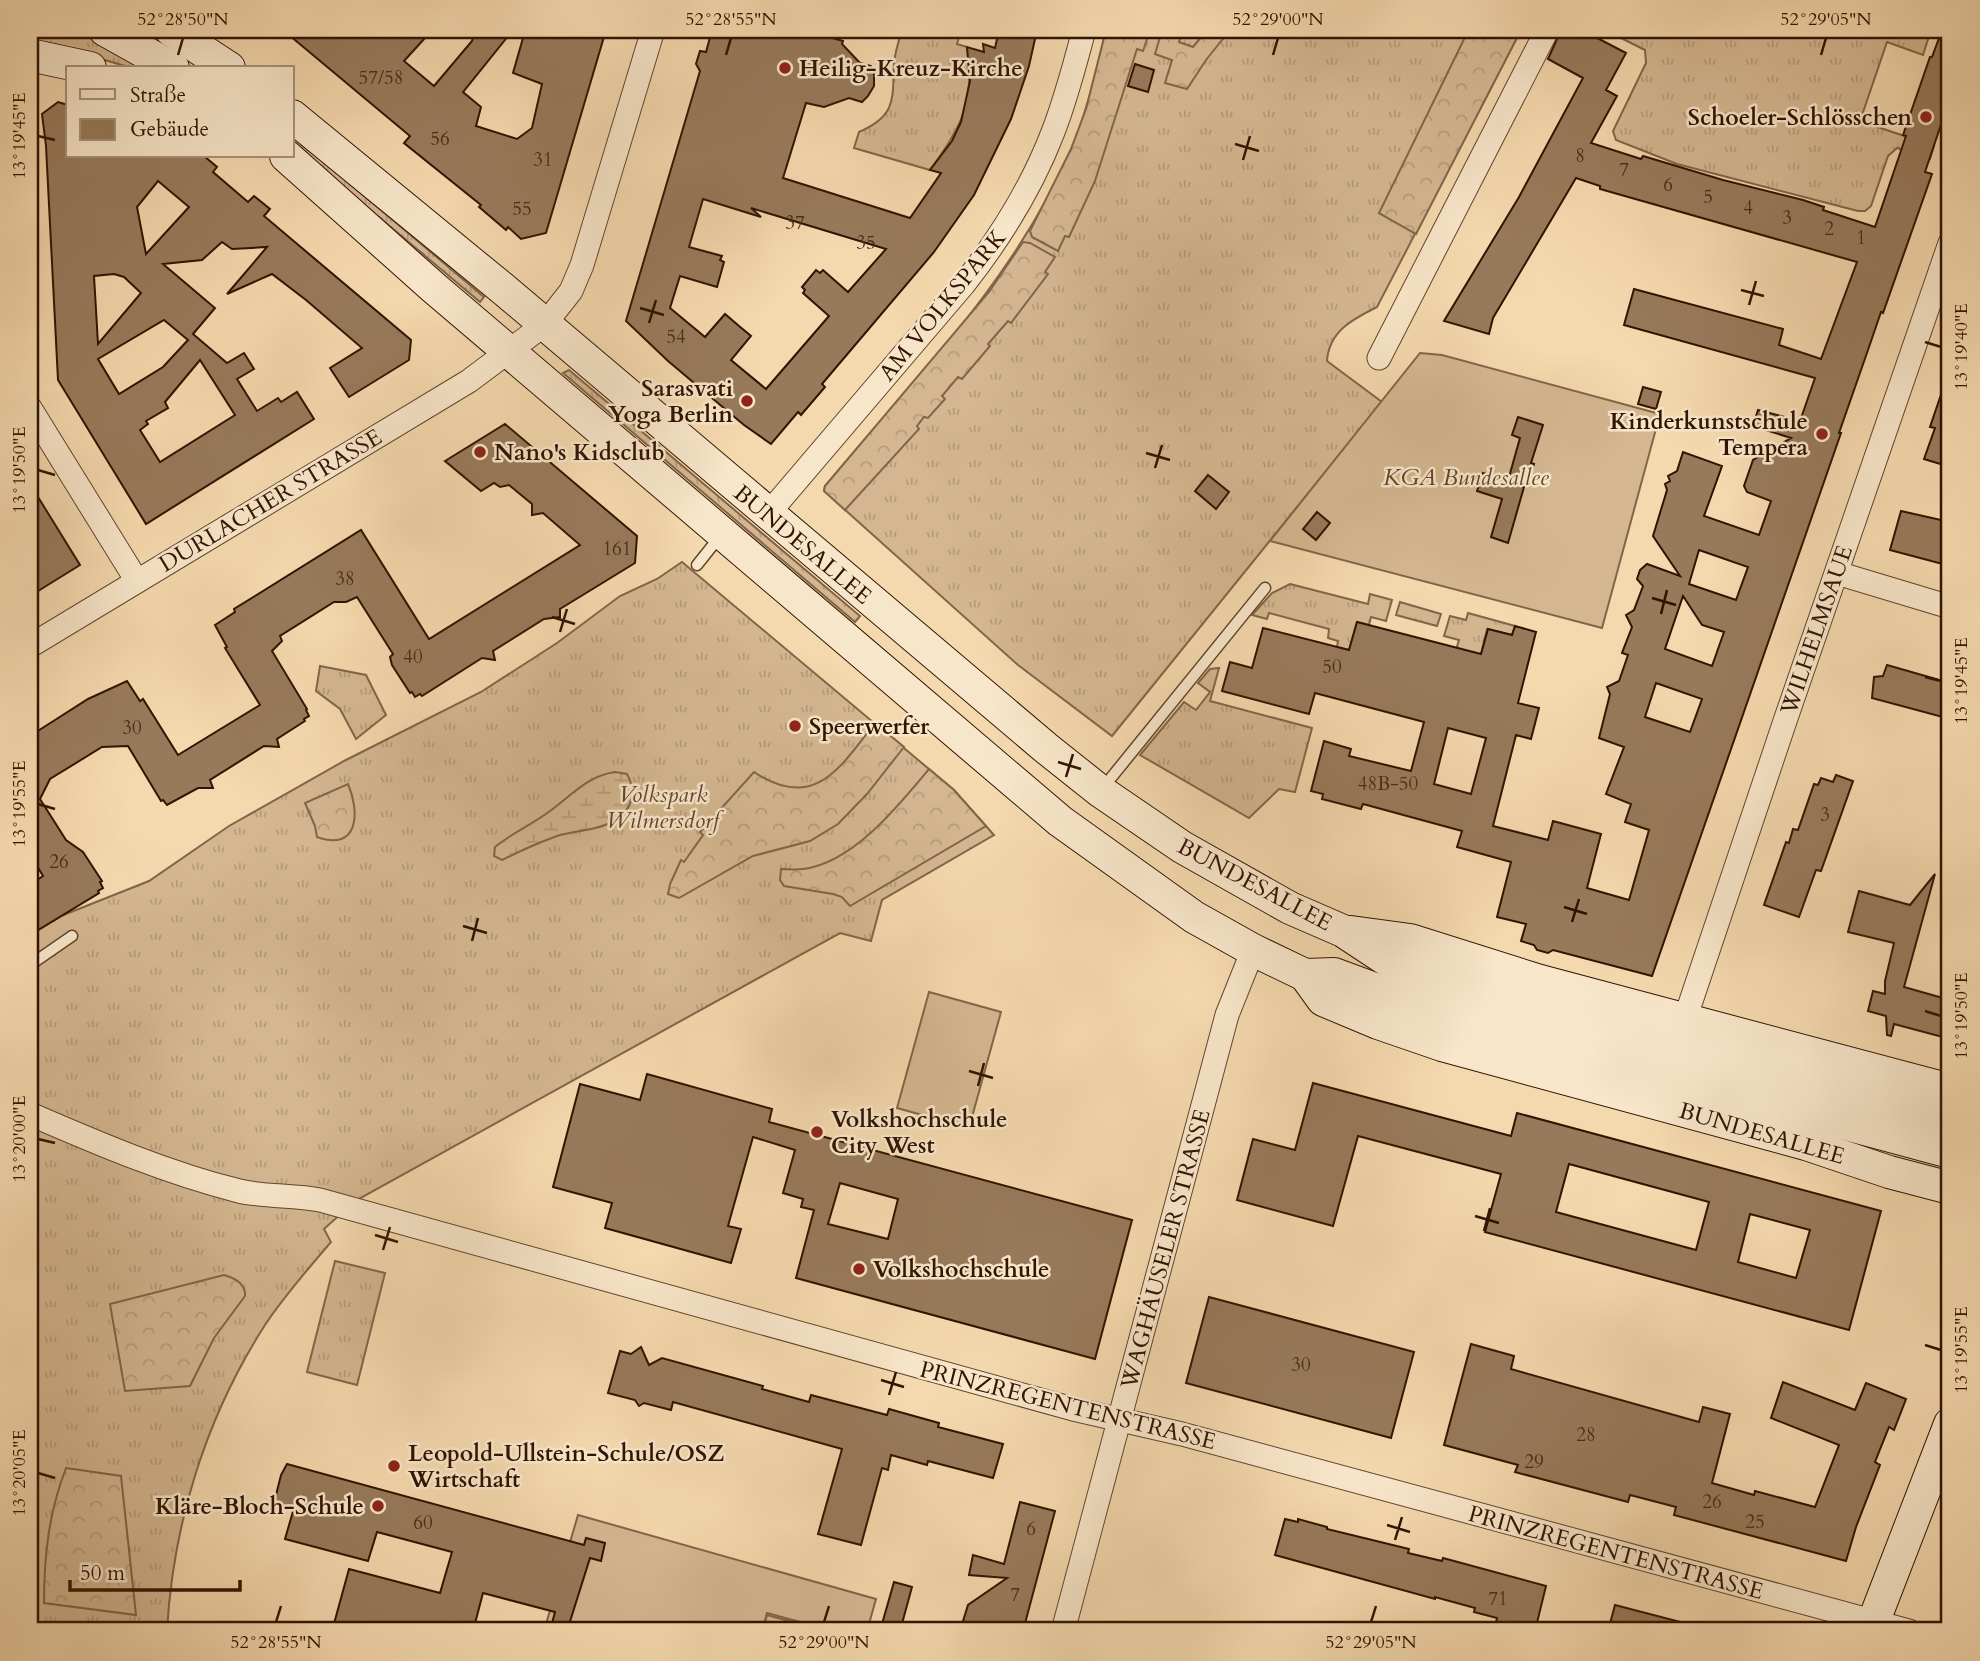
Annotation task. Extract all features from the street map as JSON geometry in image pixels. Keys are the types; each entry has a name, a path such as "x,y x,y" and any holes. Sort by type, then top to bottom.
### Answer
{"main road":[{"path":"105,30 169,66"},
{"path":"171,30 225,66"},
{"path":"205,30 227,66"},
{"path":"30,55 81,66"},
{"name":"BUNDESALLEE","path":"294,118 545,324 1046,748 1100,791 1182,847 1290,908 1343,931 1399,968 1457,988 1950,1121"},
{"name":"BUNDESALLEE","path":"288,158 509,352 1060,821 1194,917 1305,975 1334,974 1453,1018 1950,1152"},
{"name":"BUNDESALLEE","path":"1343,931 1410,940 1540,981 1950,1090"},
{"name":"BUNDESALLEE","path":"1305,975 1323,1000 1441,1045 1806,1144 1889,1172 1950,1188"},
{"path":"1872,1627 1950,1424"}],"street":[{"name":"DURLACHER STRASSE","path":"30,646 469,381 545,324 571,291 582,265 653,30"},
{"name":"AM VOLKSPARK","path":"768,514 964,284 994,245 1035,172 1053,132 1084,30"},
{"path":"1379,358 1548,30"},
{"name":"WILHELMSAUE","path":"1685,1019 1950,243"},
{"path":"30,408 137,581"},
{"path":"1837,573 1950,607"},
{"name":"WAGHÄUSELER STRASSE","path":"1063,1631 1227,1015 1254,950"},
{"name":"PRINZREGENTENSTRASSE","path":"30,1114 133,1156 241,1191 320,1200 1021,1395 1196,1438 1872,1627 1909,1631"}],"lane":[{"path":"697,565 722,534"},
{"path":"1100,791 1265,589"},
{"path":"30,965 72,936"}],"green space":[{"path":"30,30 76,30 99,39 148,66 125,66 30,44"},
{"path":"902,30 961,30 957,44 967,47 969,83 964,113 930,170 854,148 859,132 872,126 887,112"},
{"path":"1106,30 1521,30 1377,307 1344,327 1332,342 1327,361 1382,402 1112,736 1018,665 824,491 825,486 960,327 1020,244 1047,199 1070,152 1091,92"},
{"path":"1106,30 1150,30 1143,51 1137,49 1095,181 1069,237 1065,236 1058,251 1032,237 1030,231 1071,149 1086,109"},
{"path":"1162,30 1182,30 1179,42 1193,47 1207,30 1230,30 1187,89 1165,83 1172,60 1155,54"},
{"path":"1521,30 1416,234 1379,213 1468,31"},
{"path":"1605,30 1931,30 1923,55 1887,42 1860,121 1934,146 1930,159 1897,148 1888,156 1871,206 1865,211 1858,211 1677,164 1616,140 1613,131 1646,63 1645,50"},
{"path":"294,137 484,297 480,302 294,146"},
{"path":"1023,242 1055,257 1045,272 1048,274 1011,323 1008,321 962,379 958,377 942,396 945,399 928,418 924,417 917,426 919,429 845,510 824,491 825,486 989,292"},
{"name":"KGA Bundesallee","path":"1420,353 1442,355 1660,414 1602,628 1270,541"},
{"path":"569,370 860,616 855,622 563,373"},
{"name":"Volkspark Wilmersdorf","path":"682,562 954,790 994,835 882,900 871,941 840,933 355,1201 324,1229 331,1242 265,1325 226,1396 196,1472 185,1511 167,1631 30,1631 30,935 61,916 149,881 229,826 344,761 481,692 557,643 620,596 657,579"},
{"path":"1290,584 1368,604 1370,594 1392,600 1386,621 1371,617 1369,625 1357,622 1349,650 1337,647 1338,641 1328,638 1329,629 1269,613 1267,619 1252,615 1272,593"},
{"path":"1400,602 1441,614 1437,626 1396,615"},
{"path":"1468,613 1515,626 1512,635 1487,629 1478,667 1453,660 1459,640 1444,636 1450,616 1466,620"},
{"path":"320,666 366,675 386,715 356,739 340,709 316,691"},
{"path":"1219,668 1210,701 1312,728 1295,792 1279,789 1249,818 1140,755 1184,702 1196,710 1210,692 1198,683 1210,669"},
{"path":"875,723 904,747 867,794 838,824 810,841 753,856 679,898 668,894 681,860 684,862 703,835 700,832 754,772 775,783 794,788 810,786 825,779 838,768"},
{"path":"929,769 954,790 986,826 850,906 842,897 833,894 784,886 780,880 781,869 803,869 840,856 874,830"},
{"path":"605,774 627,774 632,790 630,805 620,817 599,827 557,836 502,860 494,856 495,847 543,816 580,787"},
{"path":"348,784 354,806 353,827 341,839 317,837 305,803"},
{"path":"929,992 1001,1012 969,1128 897,1108"},
{"path":"335,1261 385,1273 357,1385 307,1372"},
{"path":"224,1275 241,1284 245,1296 214,1338 190,1386 125,1391 110,1304"},
{"path":"66,1468 121,1476 136,1615 44,1603 49,1534 55,1501"},
{"path":"578,1515 876,1599 867,1631 833,1631 767,1613 762,1631 544,1631"},
{"path":"767,1615 826,1631 763,1631"}],"building":[{"path":"283,30 416,30 425,38 404,61 434,86 472,41 475,30 513,30 463,92 481,107 476,126 517,139 532,128 542,84 513,73 525,31 544,36 546,30 606,30 546,233 521,239 508,227 506,230 479,207 481,205 404,143 410,136"},
{"path":"712,30 798,30 843,41 842,44 860,63 871,66 874,86 862,102 849,98 824,107 806,103 783,178 910,218 941,173 930,170 952,141 961,122 970,81 967,47 984,52 983,44 995,48 999,30 1037,30 1029,66 1011,119 974,195 934,252 822,384 825,387 801,415 798,412 771,444 744,425 668,361 626,321 700,71 696,64 700,51 706,52","holes":["703,199 761,217 751,208 886,249 848,292 823,270 820,273 816,270 802,287 805,290 803,293 829,316 766,389 731,360 751,336 725,314 705,337 670,308 680,276 717,287 724,262 720,260 722,256 689,247"]},
{"path":"1561,30 1582,30 1626,53 1606,90 1617,96 1591,143 1641,159 1643,156 1803,200 1824,207 1823,210 1875,227 1930,57 1942,30 1950,30 1950,98 1925,172 1932,174 1883,313 1881,312 1652,976 1553,950 1548,953 1521,941 1526,924 1497,917 1511,862 1457,847 1462,831 1363,804 1361,809 1322,799 1323,794 1311,791 1324,741 1351,749 1349,756 1411,771 1424,722 1315,693 1309,714 1222,691 1230,662 1252,668 1263,628 1349,650 1357,622 1481,654 1488,629 1512,635 1515,626 1536,632 1518,703 1539,708 1531,739 1516,735 1493,826 1548,840 1553,821 1601,834 1587,888 1629,900 1649,830 1625,822 1631,804 1606,794 1624,747 1599,738 1610,694 1607,687 1619,681 1628,655 1622,653 1632,627 1626,615 1634,610 1643,586 1637,579 1640,570 1647,564 1680,576 1653,536 1667,490 1665,484 1670,481 1668,476 1677,471 1683,452 1722,466 1704,516 1759,535 1771,501 1747,492 1744,486 1753,460 1791,438 1753,426 1758,410 1800,421 1815,378 1624,325 1634,289 1783,329 1779,345 1821,359 1857,262 1600,189 1600,186 1576,178 1493,318 1489,334 1444,321 1519,197 1583,78 1548,59","holes":["1699,550 1748,567 1736,600 1689,584","1683,596 1702,625 1724,632 1712,666 1665,649","1656,683 1702,699 1690,732 1645,717","1448,728 1486,738 1471,794 1434,784"]},
{"path":"1135,64 1154,70 1148,92 1128,86"},
{"path":"58,102 66,104 66,158 206,158 217,167 213,172 248,202 254,196 270,209 264,216 411,340 409,360 349,397 330,368 362,348 306,300 272,274 227,294 267,247 232,249 222,242 202,260 163,264 215,308 193,334 227,363 244,353 254,369 237,379 257,411 278,398 281,402 297,392 314,419 146,524 58,380 42,114","holes":["158,181 189,207 146,254 137,207","114,274 124,277 141,293 98,344 94,276","164,320 188,340 163,367 119,394 98,359","200,360 235,415 160,462 140,430 148,424 146,421 168,408 165,402"]},
{"path":"1947,377 1950,378 1950,467 1924,459 1935,428 1930,427"},
{"path":"1643,387 1661,392 1656,409 1638,404"},
{"path":"1518,417 1543,425 1528,482 1509,477 1520,438 1512,435"},
{"path":"505,424 637,536 635,563 560,609 560,617 544,619 493,651 495,660 482,658 422,696 420,694 415,697 392,665 390,657 393,654 357,597 346,602 334,602 280,636 282,641 272,651 309,716 277,739 279,747 264,746 210,780 213,788 198,788 167,805 161,801 128,746 102,747 50,779 40,799 66,840 83,852 102,881 100,882 103,888 30,935 30,885 43,876 30,854 30,736 88,699 127,681 140,701 143,699 178,755 260,705 225,648 227,647 215,625 235,612 234,609 361,530 429,639 580,545 543,513 532,515 532,504 509,485 500,487 494,483 481,491 445,461"},
{"path":"1483,473 1524,487 1508,543 1491,537 1502,499 1477,491"},
{"path":"1208,475 1229,492 1216,509 1195,491"},
{"path":"30,484 80,565 30,596"},
{"path":"1901,511 1950,522 1950,566 1890,550"},
{"path":"1317,512 1330,523 1316,540 1303,529"},
{"path":"1887,665 1950,683 1950,719 1872,698 1874,677 1883,676"},
{"path":"1836,775 1853,781 1821,871 1816,870 1799,917 1764,905 1786,842 1789,843 1793,829 1798,830 1814,784 1818,785 1821,778 1833,782"},
{"path":"1935,874 1904,987 1950,1000 1950,1039 1894,1024 1891,1036 1887,1035 1886,1016 1868,1011 1873,991 1885,994 1885,981 1894,943 1848,932 1859,891 1910,905"},
{"path":"647,1074 772,1109 769,1122 1132,1220 1095,1359 796,1278 814,1210 801,1207 803,1199 783,1193 795,1150 753,1137 728,1226 741,1229 731,1263 605,1228 612,1203 553,1187 580,1084 640,1100","holes":["840,1183 898,1199 888,1239 828,1224"]},
{"path":"1313,1083 1511,1136 1517,1113 1881,1211 1849,1330 1485,1232 1501,1174 1358,1136 1333,1226 1237,1200 1253,1139 1295,1150","holes":["1569,1164 1709,1202 1696,1250 1556,1212","1750,1214 1810,1230 1796,1278 1738,1262"]},
{"path":"1209,1297 1414,1352 1391,1438 1186,1383"},
{"path":"1471,1344 1514,1356 1511,1369 1699,1422 1703,1407 1730,1414 1712,1483 1754,1495 1755,1491 1815,1507 1839,1445 1771,1418 1783,1382 1855,1410 1866,1383 1906,1399 1894,1430 1889,1427 1875,1462 1880,1465 1846,1561 1674,1515 1676,1507 1630,1495 1628,1502 1515,1472 1518,1465 1444,1445"},
{"path":"641,1347 649,1365 662,1358 763,1386 762,1389 809,1402 811,1395 887,1415 889,1409 939,1423 938,1427 1003,1444 993,1478 928,1461 927,1465 891,1455 888,1470 882,1468 861,1545 818,1534 842,1449 673,1402 671,1410 644,1403 639,1406 635,1400 608,1393 620,1351 631,1354"},
{"path":"287,1464 584,1545 586,1538 605,1543 601,1561 590,1558 567,1631 550,1631 555,1612 483,1593 473,1631 332,1631 349,1569 440,1593 452,1552 377,1532 368,1561 285,1539 294,1508 274,1503 281,1475"},
{"path":"1020,1502 1055,1511 1023,1631 960,1631 968,1605 1007,1578 969,1575 973,1555 1004,1564"},
{"path":"1285,1519 1298,1522 1298,1519 1409,1549 1408,1553 1442,1561 1443,1558 1546,1586 1535,1631 1510,1631 1495,1627 1497,1618 1474,1612 1475,1608 1275,1555"},
{"path":"894,1582 912,1587 900,1631 880,1631"},
{"path":"1615,1605 1692,1625 1692,1631 1608,1631"}],"place":[{"name":"Heilig-Kreuz-Kirche","path":"785,68"},
{"name":"Schoeler-Schlösschen","path":"1926,117"},
{"name":"Sarasvati Yoga Berlin","path":"747,401"},
{"name":"Kinderkunstschule Tempera","path":"1822,434"},
{"name":"Nano's Kidsclub","path":"480,452"},
{"name":"Speerwerfer","path":"795,726"},
{"name":"Volkshochschule City West","path":"817,1132"},
{"name":"Volkshochschule","path":"859,1269"},
{"name":"Leopold-Ullstein-Schule/OSZ Wirtschaft","path":"394,1466"},
{"name":"Kläre-Bloch-Schule","path":"378,1506"}]}
